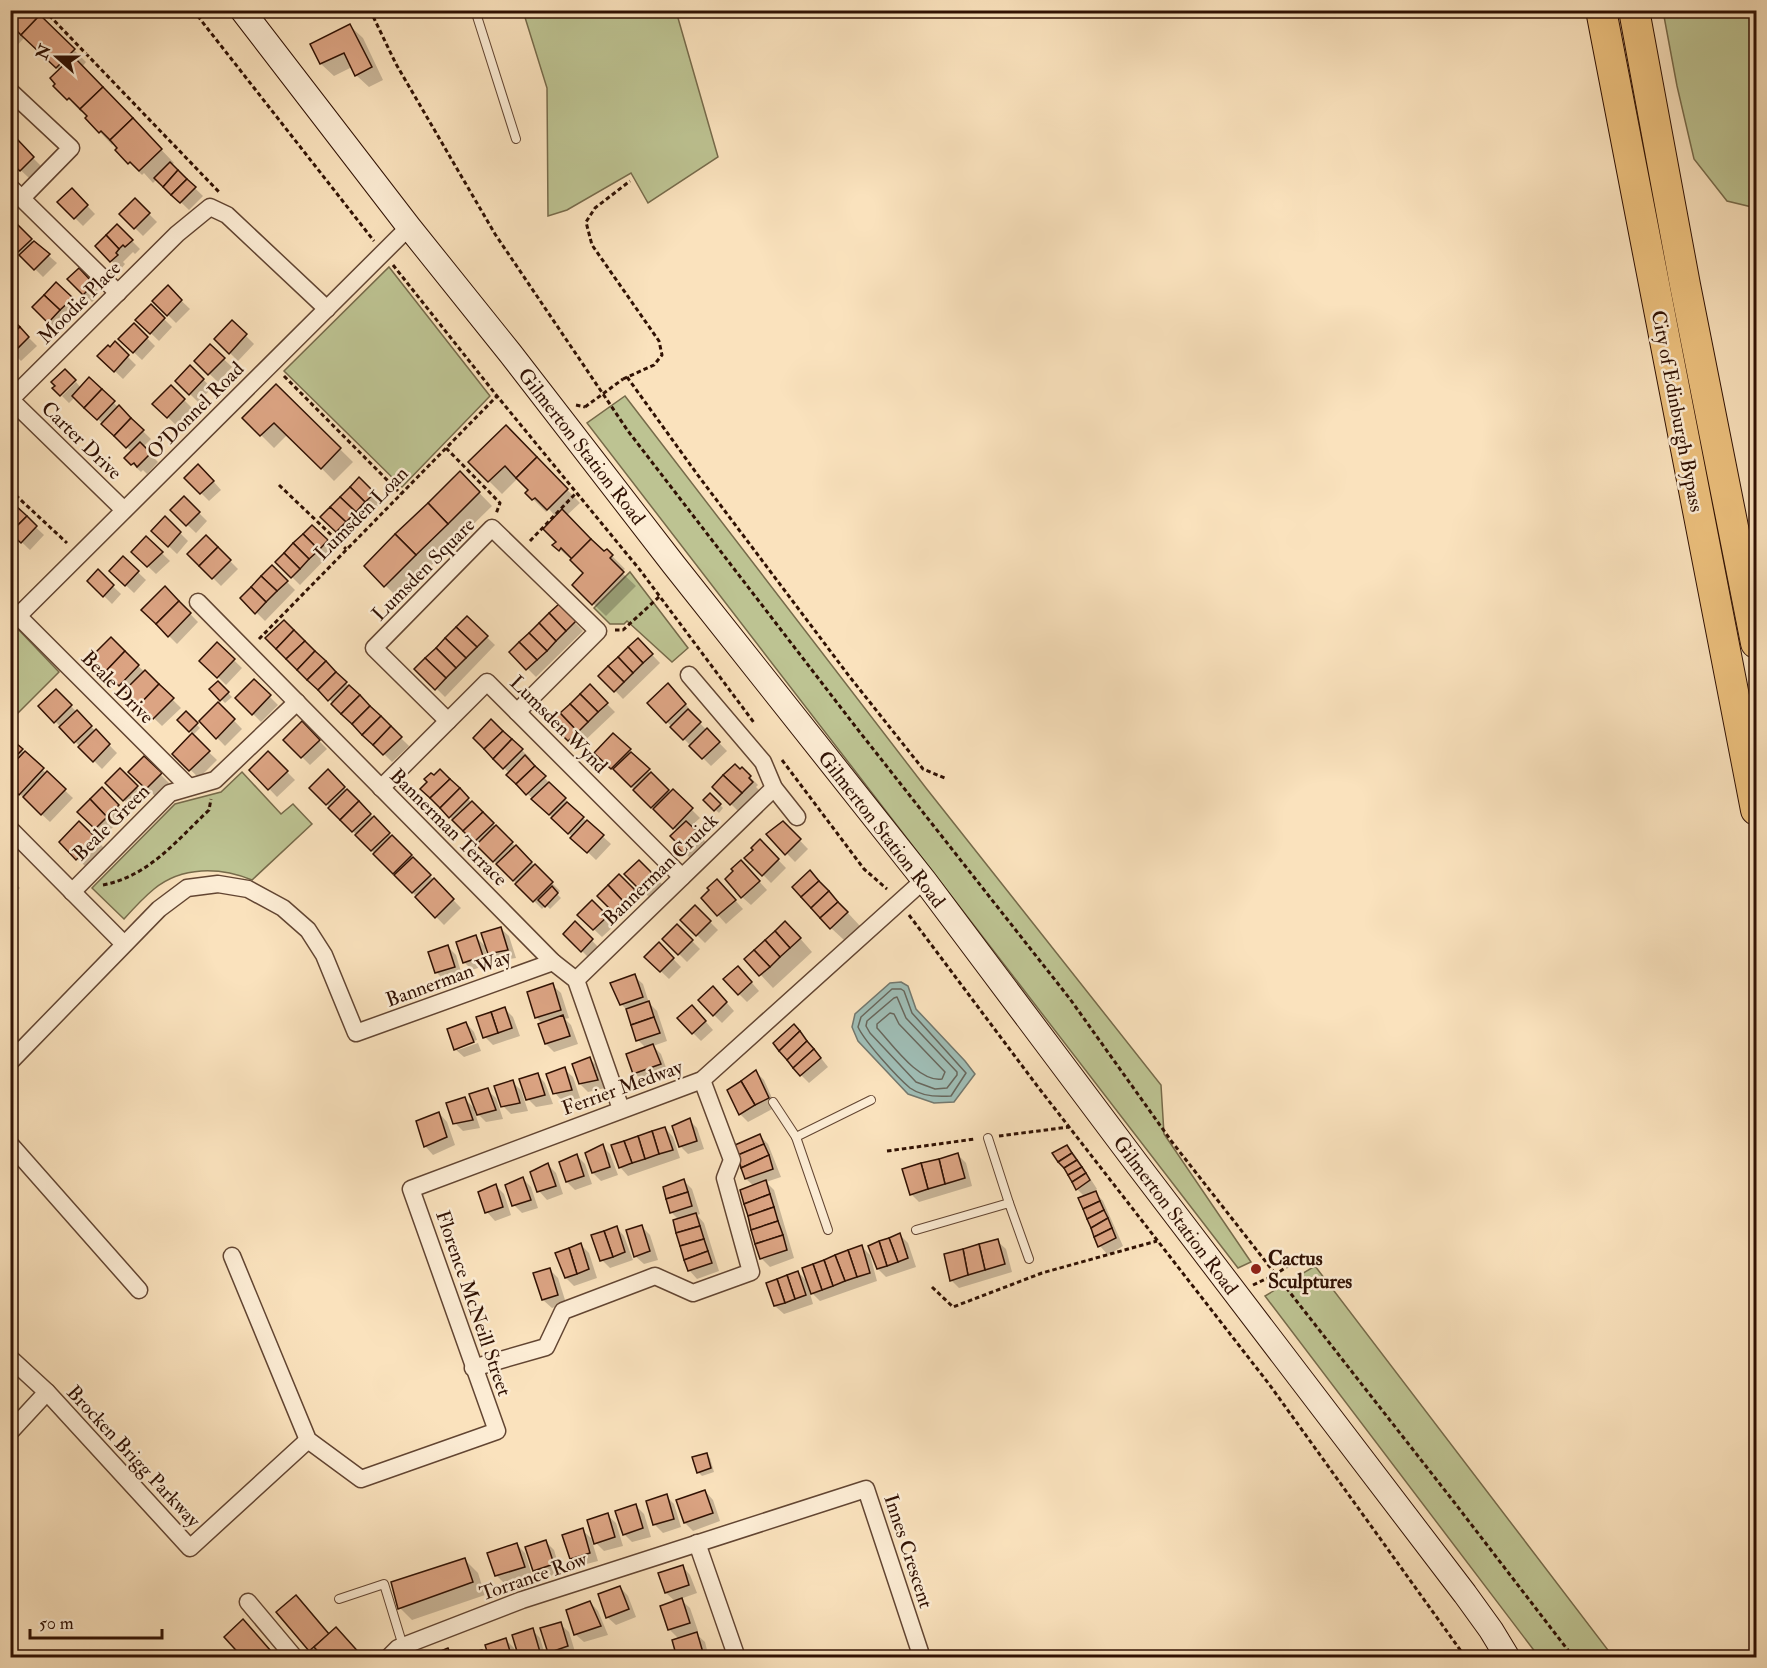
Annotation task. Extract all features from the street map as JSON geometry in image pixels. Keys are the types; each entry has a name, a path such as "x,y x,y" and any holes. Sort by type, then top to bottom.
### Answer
{"highway":[{"name":"City of Edinburgh Bypass","path":"1601,10 1756,810"},
{"name":"City of Edinburgh Bypass","path":"1634,10 1687,296 1756,643"}],"street":[{"name":"Gilmerton Station Road","path":"242,10 409,227 518,362 674,565 924,880 1465,1594 1508,1658"},
{"path":"10,91 71,148 16,193 118,293"},
{"name":"Moodie Place","path":"10,399 177,234 210,207 227,215"},
{"path":"227,215 327,309"},
{"name":"O'Donnel Road","path":"14,620 409,227"},
{"name":"Carter Drive","path":"10,399 124,510"},
{"name":"Lumsden Square","path":"448,721 374,648 492,528 598,631"},
{"name":"Bannerman Terrace","path":"198,602 553,963 576,980"},
{"name":"Beale Drive","path":"14,620 189,787"},
{"path":"517,712 598,631"},
{"path":"689,675 763,762 774,788 797,817"},
{"name":"Lumsden Wynd","path":"381,788 487,682 682,877"},
{"name":"Beale Green","path":"72,892 170,793 215,780 297,702"},
{"name":"Bannerman Cruick","path":"576,980 774,788"},
{"path":"10,829 124,944 11,1062"},
{"name":"Ferrier Medway","path":"411,1189 702,1080 924,880"},
{"name":"Bannerman Way","path":"124,944 159,909 187,888 218,884 248,889 282,908 308,930 324,955 356,1033 553,963"},
{"path":"576,980 621,1109"},
{"path":"473,1368 546,1347 563,1311 655,1276 693,1293 751,1272 725,1178 732,1160 702,1080"},
{"path":"10,1143 139,1290"},
{"name":"Florence McNeill Street","path":"309,1440 362,1479 497,1431 411,1189"},
{"path":"232,1256 309,1440"},
{"name":"Brocken Brigg Parkway","path":"10,1358 47,1392 190,1548 309,1440"},
{"path":"10,1432 47,1392"},
{"name":"Innes Crescent","path":"697,1543 866,1489 922,1658"},
{"path":"697,1543 737,1658"},
{"name":"Torrance Row","path":"388,1658 398,1648 522,1600 697,1543"},
{"path":"248,1602 295,1658"}],"lane":[{"path":"475,10 516,139"},
{"path":"796,1137 871,1100"},
{"path":"773,1102 796,1137 828,1230"},
{"path":"988,1138 1029,1259"},
{"path":"916,1230 1009,1203"},
{"path":"339,1599 384,1584 403,1646"}],"path":[{"path":"44,10 224,197 227,215"},
{"path":"193,10 497,396 660,596 756,725"},
{"path":"370,10 396,64 495,234 628,431 855,726 1070,999 1172,1142 1574,1658"},
{"path":"585,407 623,379 654,365 662,355 659,341 592,245 586,222 595,208 630,181"},
{"path":"272,364 401,494"},
{"path":"627,377 849,676 923,769 947,779"},
{"name":"Lumsden Loan","path":"246,651 497,396"},
{"path":"446,448 500,503 492,528"},
{"path":"279,485 346,549"},
{"path":"10,490 79,555"},
{"path":"518,553 576,493"},
{"path":"598,631 623,630 660,596"},
{"path":"776,752 864,869 899,903 1269,1384 1466,1658"},
{"path":"72,892 117,882 144,870 209,810 215,780"},
{"path":"932,1287 953,1307 1042,1273 1157,1241"},
{"path":"1236,1293 1276,1274 1303,1256"}],"green space":[{"path":"523,11 676,11 718,157 648,203 631,173 567,210 548,216 547,88"},
{"path":"1663,11 1756,11 1756,208 1727,201 1694,159"},
{"path":"389,267 490,396 402,487 284,371"},
{"path":"625,396 926,788 1161,1085 1164,1134 1251,1262 1238,1268 587,423"},
{"path":"630,572 688,648 672,662 627,621 624,624 610,624 594,608"},
{"path":"17,628 59,672 11,720 11,635"},
{"path":"242,772 281,814 293,804 312,824 252,880 214,871 177,876 154,889 124,919 92,888 175,804 221,792"},
{"path":"1315,1266 1611,1654 1607,1657 1539,1657 1265,1296"}],"water":[{"path":"901,982 908,986 916,1009 975,1074 954,1102 934,1103 908,1094 858,1041 852,1027 855,1014 890,983"}],"building":[{"path":"10,10 35,10 40,15 21,35 12,26 10,27"},
{"path":"40,15 75,49 56,68 21,35"},
{"path":"350,24 372,67 355,76 344,53 320,64 310,44"},
{"path":"73,56 103,87 80,109 53,86 55,84 50,78"},
{"path":"103,87 133,118 110,140 101,131 99,133 80,109"},
{"path":"133,118 162,149 139,171 130,162 128,164 115,150 117,148 110,140"},
{"path":"18,140 34,157 20,171 10,162 10,147"},
{"path":"170,162 178,170 163,187 154,178"},
{"path":"178,170 187,179 171,195 163,187"},
{"path":"187,179 196,187 180,203 171,195"},
{"path":"72,188 88,205 74,219 57,202"},
{"path":"135,198 150,213 134,229 119,214"},
{"path":"15,222 32,239 17,253 10,246 10,226"},
{"path":"117,224 133,240 119,249 106,235"},
{"path":"106,235 119,249 116,253 118,255 110,262 95,246"},
{"path":"34,241 50,254 34,270 19,255"},
{"path":"79,268 92,282 83,295 67,279"},
{"path":"56,282 73,298 60,310 44,295"},
{"path":"168,285 182,300 167,316 152,301"},
{"path":"44,295 60,310 48,323 32,307"},
{"path":"151,304 165,318 150,334 135,320"},
{"path":"10,317 20,327 10,336"},
{"path":"232,320 247,334 229,354 214,339"},
{"path":"134,323 148,337 133,353 118,339"},
{"path":"20,327 29,337 12,354 10,336"},
{"path":"115,341 129,355 114,372 97,356"},
{"path":"210,344 225,358 208,375 194,361"},
{"path":"190,365 204,379 189,395 175,381"},
{"path":"65,369 76,380 60,396 52,388 55,386 51,382"},
{"path":"89,377 102,389 84,408 72,396"},
{"path":"276,384 341,448 321,469 274,423 260,436 242,418"},
{"path":"171,385 185,399 167,418 152,404"},
{"path":"102,389 115,401 97,420 84,408"},
{"path":"119,405 131,418 114,436 101,424"},
{"path":"131,418 144,430 126,448 114,436"},
{"path":"506,425 537,457 516,478 505,466 488,482 468,462"},
{"path":"140,442 151,453 137,467 124,458"},
{"path":"537,457 568,489 547,510 535,498 532,500 525,493 528,490 516,478"},
{"path":"198,464 214,481 200,494 184,478"},
{"path":"460,471 480,492 448,524 428,503"},
{"path":"359,477 375,493 365,502 350,487"},
{"path":"350,487 365,502 356,512 340,497"},
{"path":"184,496 200,512 186,526 170,510"},
{"path":"340,497 356,512 346,522 330,507"},
{"path":"428,503 448,524 416,555 395,534"},
{"path":"16,506 27,516 10,533 10,512"},
{"path":"330,507 346,522 336,532 320,517"},
{"path":"562,509 591,539 572,559 561,548 559,551 552,545 556,542 543,529"},
{"path":"27,516 37,526 21,543 10,533"},
{"path":"165,516 181,532 168,547 151,531"},
{"path":"312,525 328,540 319,550 303,534"},
{"path":"303,534 319,550 309,559 293,543"},
{"path":"395,534 416,555 384,587 364,566"},
{"path":"206,535 218,547 199,566 187,554"},
{"path":"146,536 163,552 147,567 131,552"},
{"path":"591,539 604,551 607,549 613,555 610,558 624,572 592,605 572,585 583,573 570,560"},
{"path":"293,543 309,559 300,569 284,553"},
{"path":"218,547 231,560 212,579 199,566"},
{"path":"284,553 300,569 291,578 275,562"},
{"path":"123,556 139,571 125,586 109,571"},
{"path":"272,565 288,581 277,591 261,576"},
{"path":"98,569 114,585 103,597 87,581"},
{"path":"261,576 277,591 266,602 251,587"},
{"path":"165,586 179,601 156,624 141,610"},
{"path":"251,587 266,602 255,614 240,598"},
{"path":"179,601 191,613 168,637 156,624"},
{"path":"559,604 576,621 566,631 549,613"},
{"path":"549,613 566,631 556,641 539,623"},
{"path":"467,616 488,636 477,647 456,627"},
{"path":"284,620 294,630 276,649 265,638"},
{"path":"539,623 556,641 547,651 529,633"},
{"path":"456,627 477,647 466,658 445,638"},
{"path":"294,630 305,641 286,659 276,649"},
{"path":"529,633 547,651 537,660 519,642"},
{"path":"111,637 125,651 105,672 90,658"},
{"path":"445,638 466,658 456,668 436,648"},
{"path":"638,638 653,654 643,663 628,647"},
{"path":"305,641 315,651 297,670 286,659"},
{"path":"217,642 235,659 217,678 199,661"},
{"path":"519,642 537,660 526,670 509,652"},
{"path":"628,647 643,663 633,673 618,657"},
{"path":"436,648 456,668 446,678 425,658"},
{"path":"125,651 139,665 119,686 105,672"},
{"path":"315,651 326,661 307,680 297,670"},
{"path":"618,657 633,673 624,682 608,666"},
{"path":"425,658 446,678 435,690 414,669"},
{"path":"326,661 336,672 318,690 307,680"},
{"path":"608,666 624,682 614,692 598,676"},
{"path":"145,670 159,684 139,705 124,691"},
{"path":"336,672 347,682 328,701 318,690"},
{"path":"254,679 271,695 252,715 235,698"},
{"path":"218,681 229,692 220,701 209,689"},
{"path":"668,683 686,704 666,723 647,703"},
{"path":"159,684 174,698 153,719 139,705"},
{"path":"590,684 608,703 598,712 580,694"},
{"path":"349,685 360,695 341,714 331,704"},
{"path":"56,689 72,705 54,723 38,706"},
{"path":"580,694 598,712 588,722 570,704"},
{"path":"360,695 370,706 352,724 341,714"},
{"path":"218,702 235,719 216,739 199,721"},
{"path":"570,704 588,722 578,732 560,713"},
{"path":"370,706 381,716 362,735 352,724"},
{"path":"688,709 701,722 683,740 670,727"},
{"path":"77,710 92,726 74,743 59,727"},
{"path":"186,711 198,723 189,732 177,720"},
{"path":"560,713 578,732 568,741 550,723"},
{"path":"381,716 391,726 373,745 362,735"},
{"path":"491,719 503,731 484,749 473,738"},
{"path":"302,721 320,740 301,758 283,740"},
{"path":"391,726 402,737 383,755 373,745"},
{"path":"707,728 720,742 702,759 689,746"},
{"path":"96,729 110,744 93,762 78,747"},
{"path":"503,731 512,739 493,759 484,749"},
{"path":"192,733 210,751 189,771 172,754"},
{"path":"613,733 631,749 611,769 594,753"},
{"path":"10,738 23,749 10,762"},
{"path":"512,739 523,749 503,769 493,759"},
{"path":"25,751 44,768 19,795 10,786 10,767"},
{"path":"268,751 288,771 268,790 249,770"},
{"path":"631,752 650,769 631,787 613,769"},
{"path":"525,755 535,766 516,784 506,775"},
{"path":"144,756 162,773 146,789 128,772"},
{"path":"735,764 751,776 749,778 753,782 742,793 723,775"},
{"path":"535,766 546,776 526,795 516,784"},
{"path":"120,768 138,786 123,801 105,783"},
{"path":"328,769 345,787 326,805 309,788"},
{"path":"440,769 450,779 430,798 420,789 427,782 424,779 431,773 434,775"},
{"path":"47,771 66,789 41,815 23,797"},
{"path":"651,772 669,790 651,808 633,790"},
{"path":"723,775 742,793 730,805 712,787"},
{"path":"450,779 460,788 440,808 430,798"},
{"path":"549,782 566,798 549,815 531,799"},
{"path":"102,787 119,805 107,817 90,799"},
{"path":"460,788 469,798 449,818 440,808"},
{"path":"347,789 359,801 340,820 328,808"},
{"path":"673,789 693,808 673,829 653,809"},
{"path":"710,793 721,804 714,811 703,800"},
{"path":"90,799 107,817 95,829 77,812"},
{"path":"359,801 371,814 352,832 340,820"},
{"path":"472,801 483,812 463,831 452,820"},
{"path":"567,802 584,817 568,834 551,818"},
{"path":"483,812 494,823 474,842 463,831"},
{"path":"374,816 390,833 371,851 355,835"},
{"path":"587,820 604,835 587,853 570,838"},
{"path":"79,821 97,839 76,860 59,842"},
{"path":"686,821 703,837 685,855 670,836"},
{"path":"783,821 801,839 785,855 766,834"},
{"path":"496,825 513,842 493,862 476,845"},
{"path":"392,835 412,855 393,874 373,854"},
{"path":"760,839 779,859 762,876 744,858"},
{"path":"516,845 532,862 513,881 496,864"},
{"path":"413,857 431,875 412,893 394,875"},
{"path":"639,860 654,875 640,890 624,874"},
{"path":"741,860 760,881 741,898 725,879 733,871 731,869"},
{"path":"535,864 553,882 533,902 515,884"},
{"path":"810,870 819,881 801,897 792,887"},
{"path":"619,874 635,890 623,901 608,885"},
{"path":"434,878 454,899 435,918 415,897"},
{"path":"717,879 736,900 717,916 701,898 709,890 707,888"},
{"path":"819,881 829,891 811,908 801,897"},
{"path":"608,885 623,901 613,912 597,896"},
{"path":"552,886 558,893 545,907 538,900"},
{"path":"829,891 838,902 820,918 811,908"},
{"path":"592,900 608,916 593,930 577,915"},
{"path":"838,902 848,912 830,929 820,918"},
{"path":"695,905 711,921 696,936 680,920"},
{"path":"575,921 593,939 581,952 563,934"},
{"path":"785,921 801,938 790,948 775,931"},
{"path":"677,924 693,940 678,955 662,939"},
{"path":"501,927 508,950 488,954 481,933"},
{"path":"775,931 790,948 780,957 765,940"},
{"path":"476,935 483,956 463,963 456,942"},
{"path":"765,940 780,957 770,967 754,950"},
{"path":"659,942 674,958 660,972 644,957"},
{"path":"448,945 455,967 435,973 428,952"},
{"path":"754,950 770,967 759,976 744,959"},
{"path":"738,966 752,982 738,995 723,979"},
{"path":"635,974 643,997 620,1005 610,983"},
{"path":"553,983 561,1010 535,1018 527,992"},
{"path":"713,986 727,1002 713,1016 698,1000"},
{"path":"649,1001 654,1017 631,1025 626,1009"},
{"path":"692,1005 706,1021 692,1034 677,1018"},
{"path":"505,1007 512,1028 498,1033 491,1012"},
{"path":"491,1012 498,1033 483,1038 476,1017"},
{"path":"563,1015 570,1036 545,1044 538,1024"},
{"path":"654,1017 660,1033 636,1041 631,1025"},
{"path":"466,1022 474,1042 454,1050 447,1029"},
{"path":"794,1024 800,1031 779,1051 773,1043"},
{"path":"800,1031 807,1041 787,1060 779,1051"},
{"path":"807,1041 814,1049 793,1068 787,1060"},
{"path":"653,1044 661,1064 633,1074 626,1054"},
{"path":"814,1049 821,1058 800,1076 793,1068"},
{"path":"590,1057 598,1080 579,1084 572,1064"},
{"path":"565,1067 572,1090 553,1094 546,1074"},
{"path":"756,1070 769,1098 755,1105 741,1081"},
{"path":"538,1073 545,1095 526,1100 519,1079"},
{"path":"513,1080 520,1103 501,1107 494,1086"},
{"path":"741,1081 755,1105 739,1115 727,1090"},
{"path":"488,1088 496,1110 477,1115 469,1094"},
{"path":"465,1097 473,1120 453,1124 446,1103"},
{"path":"439,1112 447,1137 424,1147 416,1121"},
{"path":"690,1118 697,1141 679,1147 672,1126"},
{"path":"665,1127 673,1150 659,1154 652,1131"},
{"path":"652,1131 659,1154 645,1159 638,1136"},
{"path":"760,1134 764,1144 738,1155 735,1145"},
{"path":"638,1136 645,1159 632,1163 624,1141"},
{"path":"624,1141 632,1163 619,1168 611,1145"},
{"path":"603,1144 610,1167 592,1173 585,1153"},
{"path":"764,1144 769,1155 741,1168 738,1155"},
{"path":"1067,1145 1072,1153 1058,1162 1052,1153"},
{"path":"958,1153 965,1178 945,1184 939,1159"},
{"path":"1072,1153 1077,1160 1064,1168 1058,1162"},
{"path":"577,1154 584,1176 566,1182 559,1162"},
{"path":"769,1155 773,1169 745,1179 741,1168"},
{"path":"939,1159 945,1184 928,1189 921,1163"},
{"path":"1077,1160 1082,1167 1068,1175 1064,1168"},
{"path":"548,1163 556,1186 537,1192 530,1172"},
{"path":"921,1163 928,1189 910,1195 902,1169"},
{"path":"1082,1167 1086,1173 1072,1182 1068,1175"},
{"path":"1086,1173 1090,1180 1076,1190 1072,1182"},
{"path":"523,1177 531,1200 512,1206 505,1185"},
{"path":"684,1179 688,1192 666,1199 663,1187"},
{"path":"766,1180 770,1194 744,1204 740,1190"},
{"path":"496,1184 503,1207 485,1213 478,1192"},
{"path":"1096,1191 1100,1201 1083,1209 1078,1198"},
{"path":"688,1192 692,1206 670,1213 666,1199"},
{"path":"770,1194 774,1207 748,1216 744,1204"},
{"path":"1100,1201 1104,1210 1087,1219 1083,1209"},
{"path":"774,1207 778,1221 751,1230 748,1216"},
{"path":"1104,1210 1108,1218 1091,1228 1087,1219"},
{"path":"696,1213 700,1226 676,1233 673,1220"},
{"path":"1108,1218 1112,1228 1094,1237 1091,1228"},
{"path":"778,1221 783,1235 755,1244 751,1230"},
{"path":"642,1225 650,1251 634,1257 626,1230"},
{"path":"617,1226 625,1252 613,1257 604,1231"},
{"path":"700,1226 704,1239 680,1246 676,1233"},
{"path":"1112,1228 1116,1238 1098,1247 1094,1237"},
{"path":"604,1231 613,1257 600,1261 591,1235"},
{"path":"900,1233 908,1258 898,1262 889,1238"},
{"path":"783,1235 787,1250 760,1259 755,1244"},
{"path":"889,1238 898,1262 887,1266 879,1241"},
{"path":"704,1239 708,1251 684,1260 680,1246"},
{"path":"998,1239 1005,1264 985,1270 979,1244"},
{"path":"879,1241 887,1266 877,1269 868,1246"},
{"path":"581,1243 589,1269 577,1274 569,1248"},
{"path":"979,1244 985,1270 968,1275 963,1249"},
{"path":"862,1245 870,1273 857,1277 848,1250"},
{"path":"569,1248 577,1274 565,1278 555,1253"},
{"path":"963,1249 968,1275 950,1281 944,1254"},
{"path":"848,1250 857,1277 845,1281 835,1255"},
{"path":"708,1251 712,1263 688,1271 684,1260"},
{"path":"835,1255 845,1281 833,1286 824,1260"},
{"path":"824,1260 833,1286 822,1290 813,1264"},
{"path":"813,1264 822,1290 811,1294 802,1268"},
{"path":"550,1268 558,1295 542,1300 533,1273"},
{"path":"798,1271 806,1295 795,1299 787,1275"},
{"path":"787,1275 795,1299 785,1303 777,1279"},
{"path":"777,1279 785,1303 774,1306 766,1283"},
{"path":"707,1453 711,1468 697,1473 692,1457"},
{"path":"705,1490 713,1513 684,1523 676,1500"},
{"path":"667,1494 674,1519 653,1525 646,1501"},
{"path":"636,1504 643,1528 623,1535 615,1511"},
{"path":"608,1513 615,1537 594,1544 587,1520"},
{"path":"583,1528 590,1553 570,1559 562,1535"},
{"path":"546,1540 554,1564 533,1571 525,1547"},
{"path":"517,1543 525,1567 495,1576 487,1553"},
{"path":"465,1558 473,1582 398,1609 391,1582"},
{"path":"683,1565 689,1585 665,1593 658,1573"},
{"path":"620,1586 629,1609 606,1618 598,1594"},
{"path":"296,1595 329,1634 309,1651 276,1612"},
{"path":"682,1598 690,1623 668,1630 660,1606"},
{"path":"590,1601 601,1626 574,1635 566,1610"},
{"path":"243,1619 270,1650 261,1658 243,1658 224,1637"},
{"path":"561,1622 568,1646 548,1653 540,1628"},
{"path":"336,1627 362,1656 360,1658 324,1658 314,1647"},
{"path":"533,1628 540,1652 519,1658 512,1635"},
{"path":"697,1632 704,1656 677,1658 672,1640"},
{"path":"506,1638 512,1658 489,1658 485,1645"},
{"path":"448,1648 452,1658 437,1658 436,1653"},
{"path":"482,1650 484,1658 461,1658 461,1656"}],"place":[{"name":"Cactus Sculptures","path":"1256,1269"}]}
